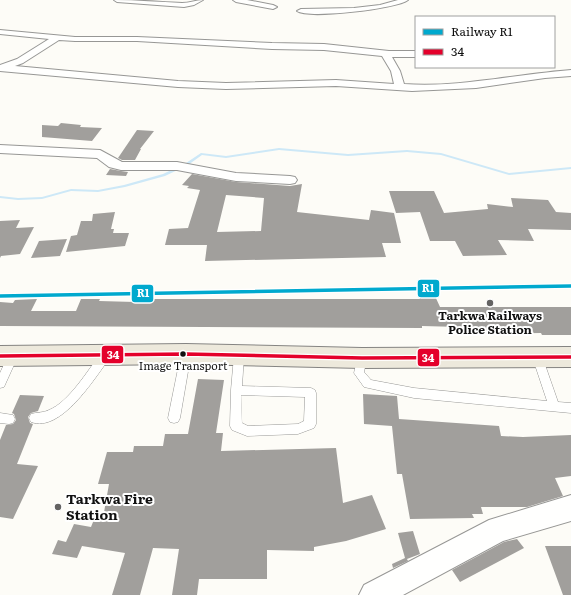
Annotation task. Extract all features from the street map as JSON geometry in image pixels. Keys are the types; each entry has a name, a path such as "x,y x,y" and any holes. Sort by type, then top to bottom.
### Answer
{"main road":[{"path":"6,356 186,354 362,358 571,357"}],"street":[{"path":"117,0 184,5 192,4 200,0"},
{"path":"236,0 273,7"},
{"path":"301,11 368,8 394,4 405,0"},
{"path":"0,32 56,38 324,47 389,54 415,54"},
{"path":"2,68 20,61 56,38"},
{"path":"389,54 386,55 392,63 400,82 399,87"},
{"path":"2,68 178,84 226,86 336,83 412,88 476,85 545,75 571,73"},
{"path":"0,149 92,153 100,154 114,164 121,166 177,166 229,176 290,180"},
{"path":"374,595 498,529 571,508"}],"lane":[{"path":"35,418 50,415 61,408 75,394 106,354"},
{"path":"174,418 186,354"},
{"path":"0,384 6,356"},
{"path":"236,390 311,393 310,424 298,429 247,432 236,426 236,390 239,356"},
{"path":"537,356 554,406"},
{"path":"362,358 359,373 368,384 414,393 571,408"}],"building":[{"path":"61,123 81,125 80,127 102,128 92,141 42,137 42,125 58,126"},
{"path":"137,130 154,131 140,149 135,160 122,160 118,158"},
{"path":"110,169 128,172 126,176 106,175"},
{"path":"192,174 236,182 290,186 302,184 297,212 369,220 371,210 394,213 401,243 382,243 386,257 205,261 207,245 165,245 169,229 188,228 200,190 187,188 189,186 182,185","holes":["226,195 264,198 261,231 217,232"]},
{"path":"389,191 434,191 444,213 488,209 487,204 513,207 511,198 548,200 556,212 571,213 571,230 528,229 534,241 498,240 507,255 463,256 455,241 430,241 420,212 396,213"},
{"path":"115,212 111,229 114,229 113,233 129,233 125,246 66,252 71,236 77,235 81,221 92,221 93,214"},
{"path":"20,220 16,228 34,227 20,254 1,256 0,258 0,221"},
{"path":"67,239 60,256 31,258 39,241"},
{"path":"419,296 435,296 440,307 571,307 571,335 542,335 541,333 463,334 460,327 422,326 422,328 0,326 0,302 13,303 15,300 37,299 31,311 76,311 81,299 135,302 136,299 420,299"},
{"path":"198,379 224,380 216,433 223,433 221,451 336,448 343,503 372,495 386,529 346,541 314,547 314,551 267,550 267,579 199,579 197,595 172,595 179,549 153,548 140,595 112,595 125,553 82,546 77,558 52,554 58,540 66,542 74,524 91,527 95,517 103,518 109,484 98,484 107,452 133,452 134,446 163,446 165,434 188,434"},
{"path":"363,394 397,396 399,419 499,426 501,436 523,437 571,435 571,476 555,478 563,496 527,507 481,507 483,514 472,514 474,518 410,519 402,474 397,474 392,426 364,424"},
{"path":"20,395 44,396 38,411 31,413 28,417 30,423 33,424 17,464 38,466 13,519 0,517 0,440 6,425 13,424 16,420 14,414 12,413"},
{"path":"413,531 420,554 407,559 408,561 393,568 392,564 405,558 398,533"},
{"path":"517,539 524,548 460,582 452,570 504,542"},
{"path":"545,546 571,546 571,595 563,595"}],"waterway":[{"path":"0,197 18,199 42,198 71,190 98,191 125,186 164,175 187,164 201,154 226,157 279,149 348,155 407,151 441,154 509,174 571,168"}],"rail line":[{"name":"R1","path":"0,296 571,286"}],"transit line":[{"name":"34","path":"0,356 186,354 362,358 571,357"}],"place":[{"name":"Tarkwa Railways Police Station","path":"490,303"},
{"name":"Image Transport","path":"183,354"},
{"name":"Tarkwa Fire Station","path":"58,507"}]}
